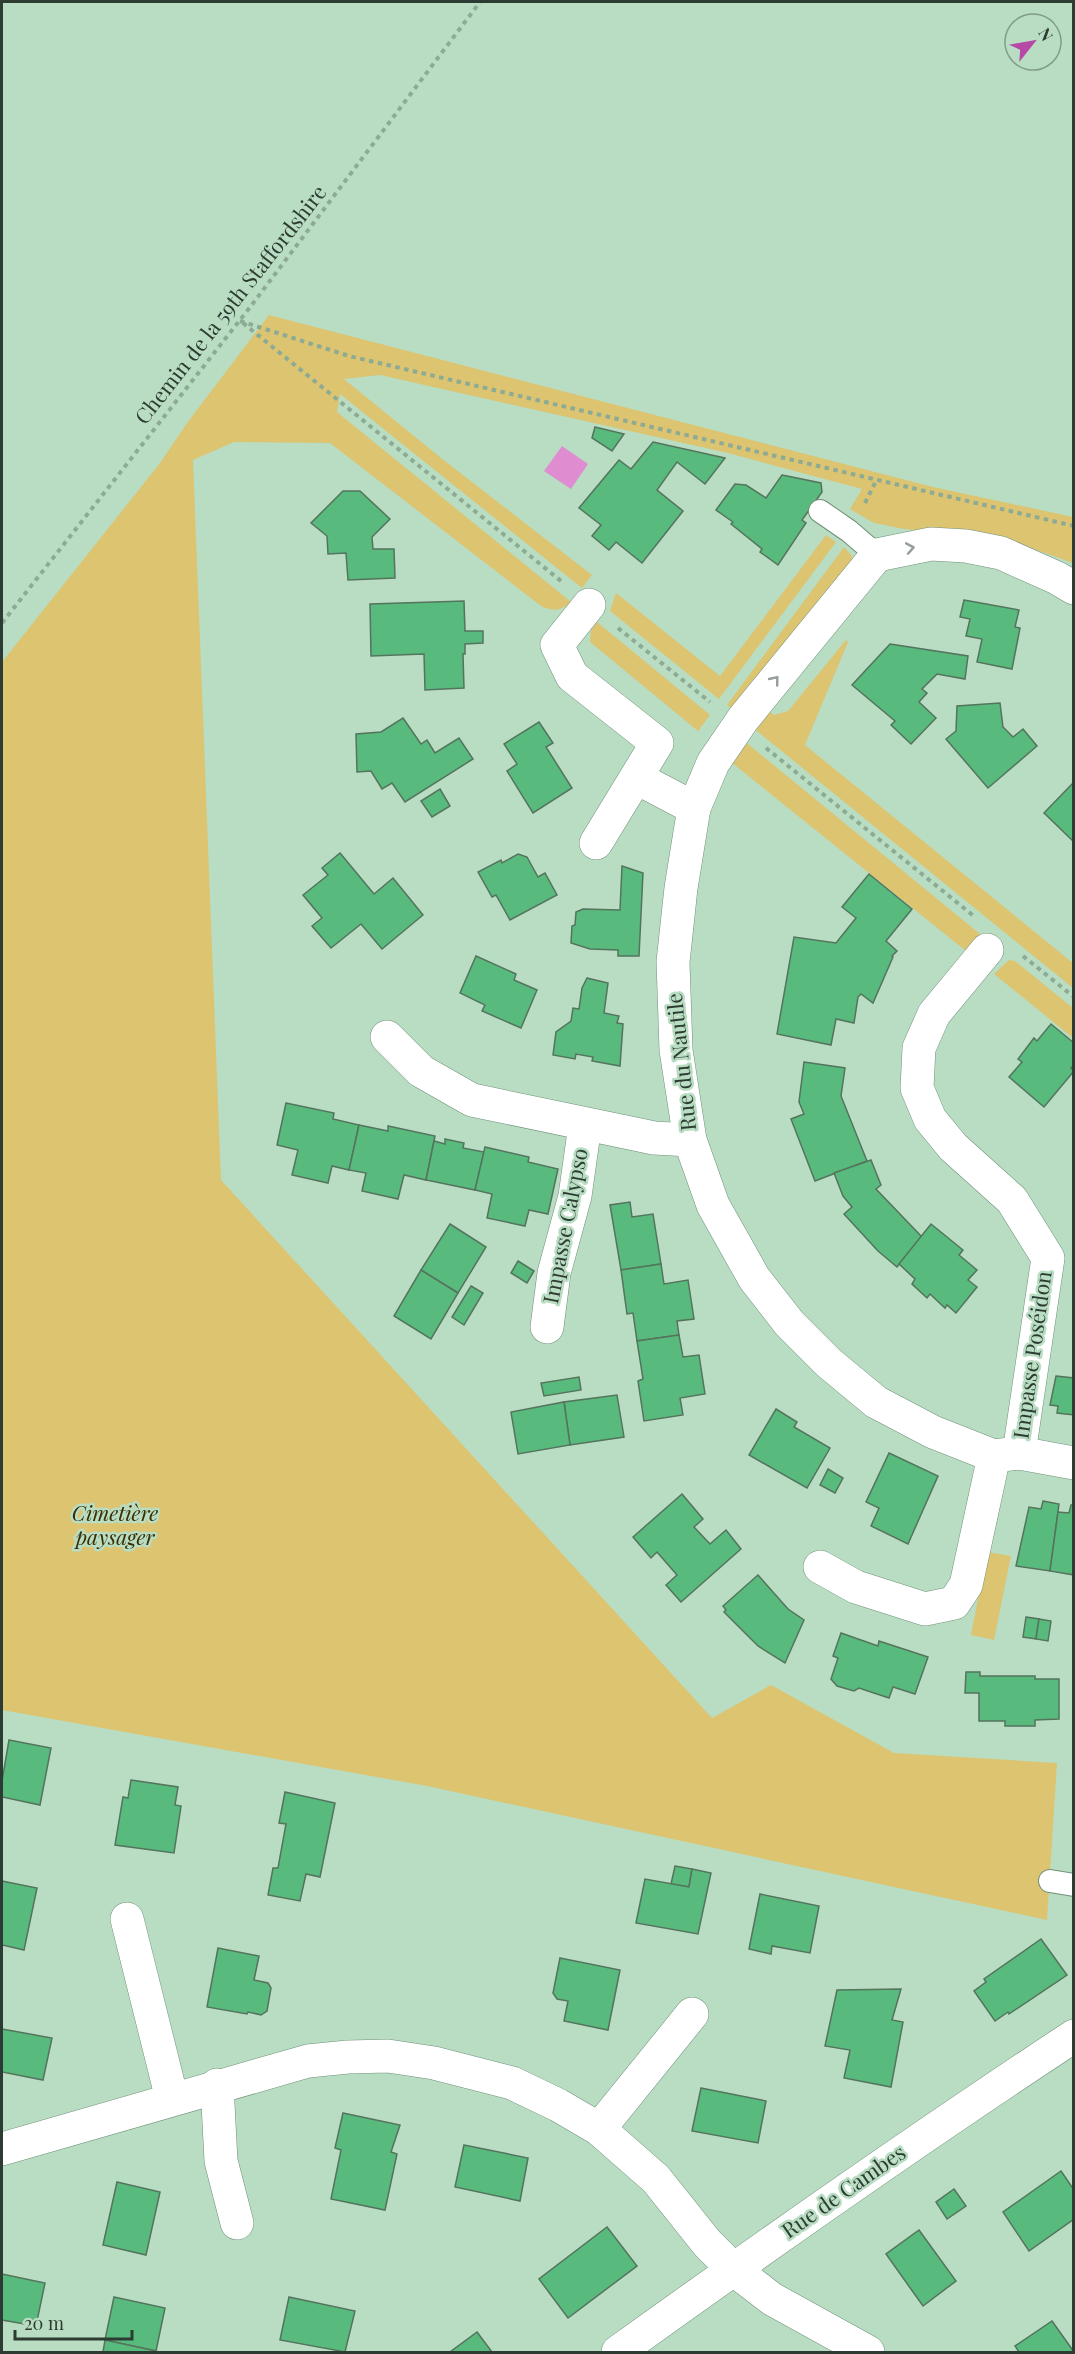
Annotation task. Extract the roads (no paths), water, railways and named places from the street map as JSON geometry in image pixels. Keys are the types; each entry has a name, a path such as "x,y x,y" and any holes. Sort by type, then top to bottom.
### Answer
{"street":[{"path":"877,555 931,544 966,546 1001,553 1074,588"},
{"name":"Rue du Nautile","path":"877,555 739,726 713,764 694,808 681,888 673,962 676,1050 690,1140 713,1205 754,1278 789,1323 829,1363 876,1402 933,1432 1006,1454 1074,1462"},
{"path":"589,604 557,645 572,676 657,743 596,843"},
{"path":"637,778 694,808"},
{"name":"Impasse Poséidon","path":"820,1567 856,1587 925,1609 954,1602 966,1585 1006,1454 1061,1258 1012,1200 953,1147 930,1119 917,1088 919,1048 934,1014 994,941"},
{"name":"Impasse Calypso","path":"387,1037 421,1071 472,1100 654,1138 690,1140"},
{"name":"Impasse Calypso","path":"547,1327 555,1274 575,1196 585,1125"},
{"path":"127,1919 172,2099"},
{"path":"599,2130 692,2014"},
{"name":"Rue de Cambes","path":"618,2352 991,2090 1074,2036"},
{"path":"2,2149 217,2085 308,2061 388,2056 434,2063 512,2083 558,2105 599,2130 656,2180 732,2270 772,2299 868,2352"},
{"path":"217,2085 221,2161 237,2223"}],"lane":[{"path":"820,511 849,531 877,555"},
{"path":"1050,1881 1074,1885"}],"park label":[{"name":"Cimetière paysager","path":"115,1526"}]}
